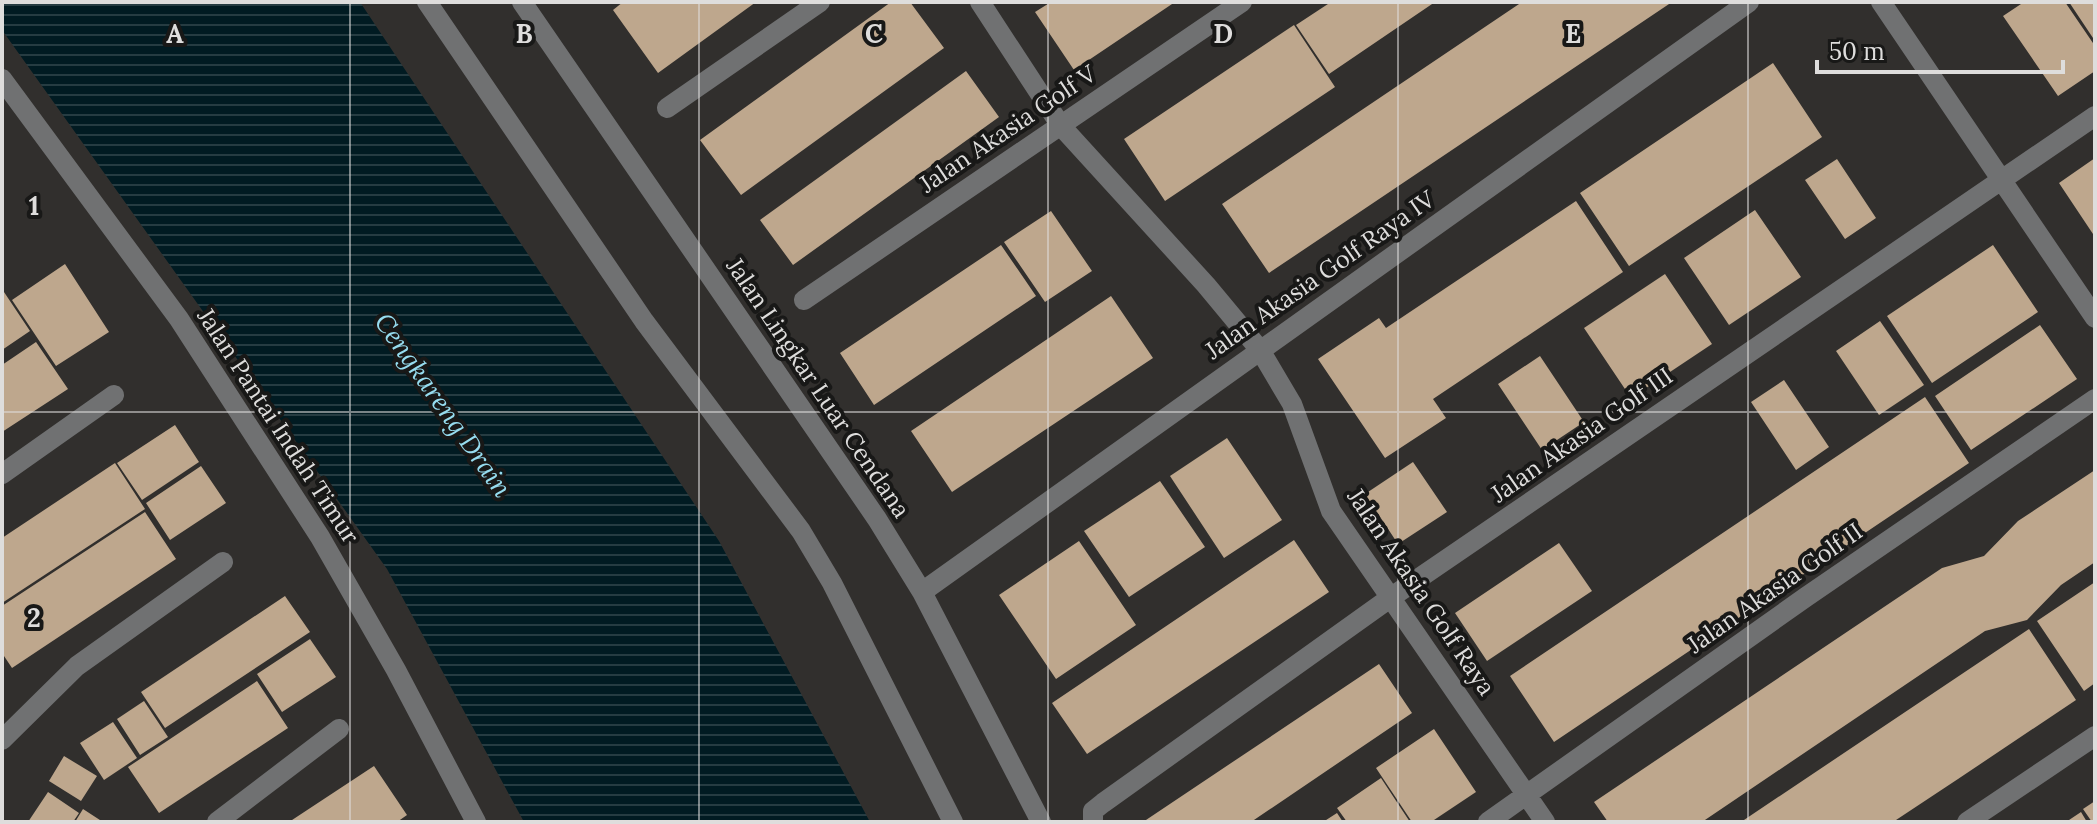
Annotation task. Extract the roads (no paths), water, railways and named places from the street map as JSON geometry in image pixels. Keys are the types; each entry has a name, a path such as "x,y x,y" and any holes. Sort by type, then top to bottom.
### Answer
{"street":[{"path":"427,2 644,321 801,531 832,583 953,822"},
{"name":"Jalan Lingkar Luar Cendana","path":"522,2 877,519 922,592 1041,822"},
{"path":"667,108 820,2"},
{"name":"Jalan Akasia Golf Raya","path":"980,2 1061,126 1206,285 1260,350 1292,404 1331,511 1545,822"},
{"name":"Jalan Akasia Golf V","path":"804,300 1242,2"},
{"name":"Jalan Akasia Golf Raya IV","path":"922,592 1749,2"},
{"path":"1881,2 2095,318"},
{"name":"Jalan Pantai Indah Timur","path":"2,79 179,319 320,537 396,670 476,822"},
{"name":"Jalan Akasia Golf III","path":"1093,822 1093,811 1103,803 1390,598 2095,116"},
{"path":"2,474 114,395"},
{"name":"Jalan Akasia Golf II","path":"1488,822 1806,597 2095,399"},
{"path":"2,740 77,666 223,562"},
{"path":"217,822 339,729"},
{"path":"1967,822 2095,736"}],"water":[{"name":"Cengkareng Drain","path":"2,2 360,2 719,541 870,822 524,822 387,569 2,30"}]}
